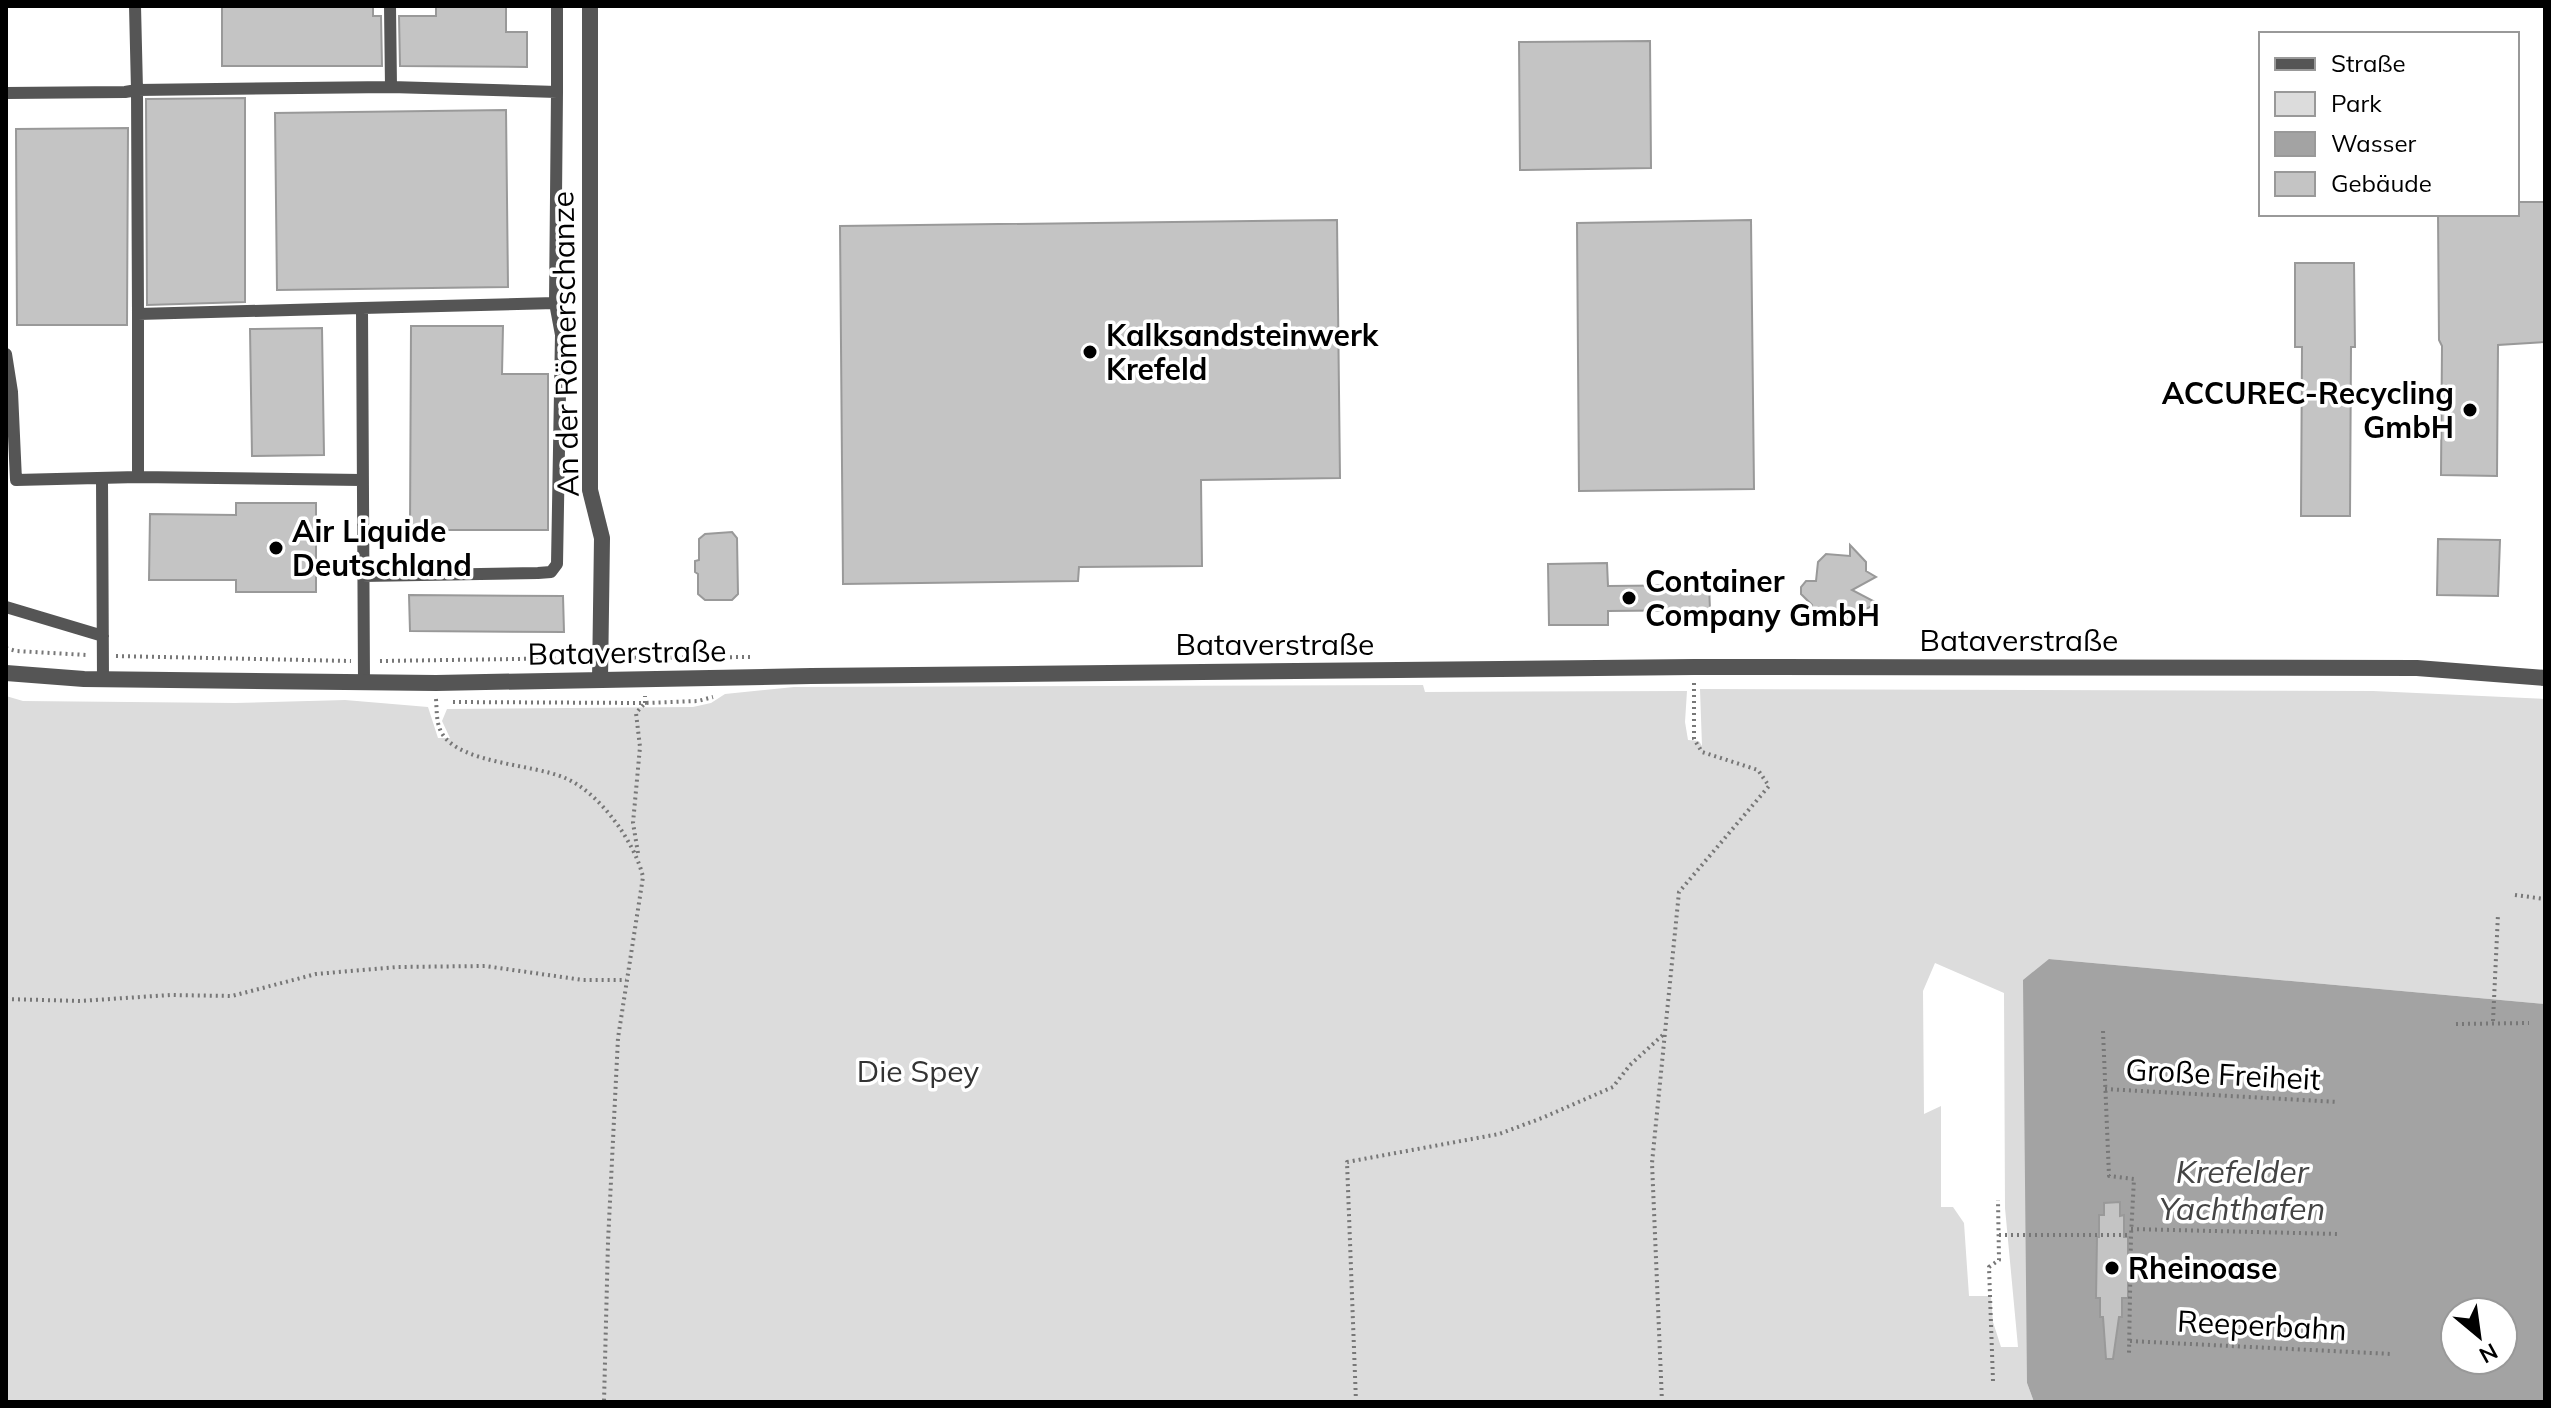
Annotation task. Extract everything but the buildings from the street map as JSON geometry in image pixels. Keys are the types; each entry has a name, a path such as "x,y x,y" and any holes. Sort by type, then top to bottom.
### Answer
{"street":[{"name":"An der Römerschanze","path":"590,6 590,490 602,538 600,680"},
{"name":"Bataverstraße","path":"6,673 103,679 436,683 1694,667 2417,668 2545,678"}],"lane":[{"path":"135,6 138,477"},
{"path":"390,6 391,87"},
{"path":"362,576 538,573 551,572 557,564 561,335 555,303 557,6"},
{"path":"6,93 391,87 557,92"},
{"path":"138,314 555,303"},
{"path":"362,308 364,681"},
{"path":"6,354 12,392 16,480 138,477 361,480"},
{"path":"102,478 103,679"},
{"path":"6,607 103,636"}],"path":[{"path":"6,648 103,656 363,662 645,658"},
{"path":"1662,1402 1652,1163 1679,892 1769,786 1758,770 1702,752 1694,739 1694,667"},
{"path":"604,1402 618,1038 643,877 633,823 640,747 636,713 645,703 698,701 714,696 716,680"},
{"path":"436,683 437,721 444,737 461,751 566,778 598,803 621,828 638,855"},
{"path":"2515,895 2545,899"},
{"path":"2493,1021 2498,914"},
{"path":"6,999 80,1001 170,995 232,996 316,974 397,967 485,966 583,980 626,980"},
{"path":"2456,1024 2493,1021 2529,1023"},
{"path":"2103,1031 2109,1176 2134,1179 2129,1353"},
{"path":"1356,1402 1347,1162 1499,1134 1542,1118 1613,1087 1630,1065 1665,1033"},
{"name":"Große Freiheit","path":"2105,1089 2338,1102"},
{"path":"1993,1381 1989,1267 1999,1260 1998,1200"},
{"path":"1999,1235 2131,1232 2338,1234"},
{"name":"Reeperbahn","path":"2130,1341 2392,1354"}],"green space":[{"name":"Die Spey","path":"1423,685 1425,692 1687,691 1685,722 1688,740 1699,741 1702,746 1700,689 2373,691 2545,699 2545,1004 2049,959 2027,1383 2034,1402 6,1402 6,696 23,701 235,703 345,700 428,707 438,738 450,738 442,721 447,709 693,707 711,703 725,694 794,687","holes":["1935,963 2004,993 2005,1208 2018,1347 2001,1347 1993,1322 1991,1296 1969,1296 1964,1223 1953,1207 1941,1207 1941,1106 1924,1114 1923,991"]}],"water":[{"name":"Krefelder Yachthafen","path":"2049,959 2545,1004 2545,1402 2034,1402 2027,1383 2023,980"}],"place":[{"name":"Kalksandsteinwerk Krefeld","path":"1090,352"},
{"name":"ACCUREC-Recycling GmbH","path":"2470,410"},
{"name":"Air Liquide Deutschland","path":"276,548"},
{"name":"Container Company GmbH","path":"1629,598"},
{"name":"Rheinoase","path":"2112,1268"}]}
